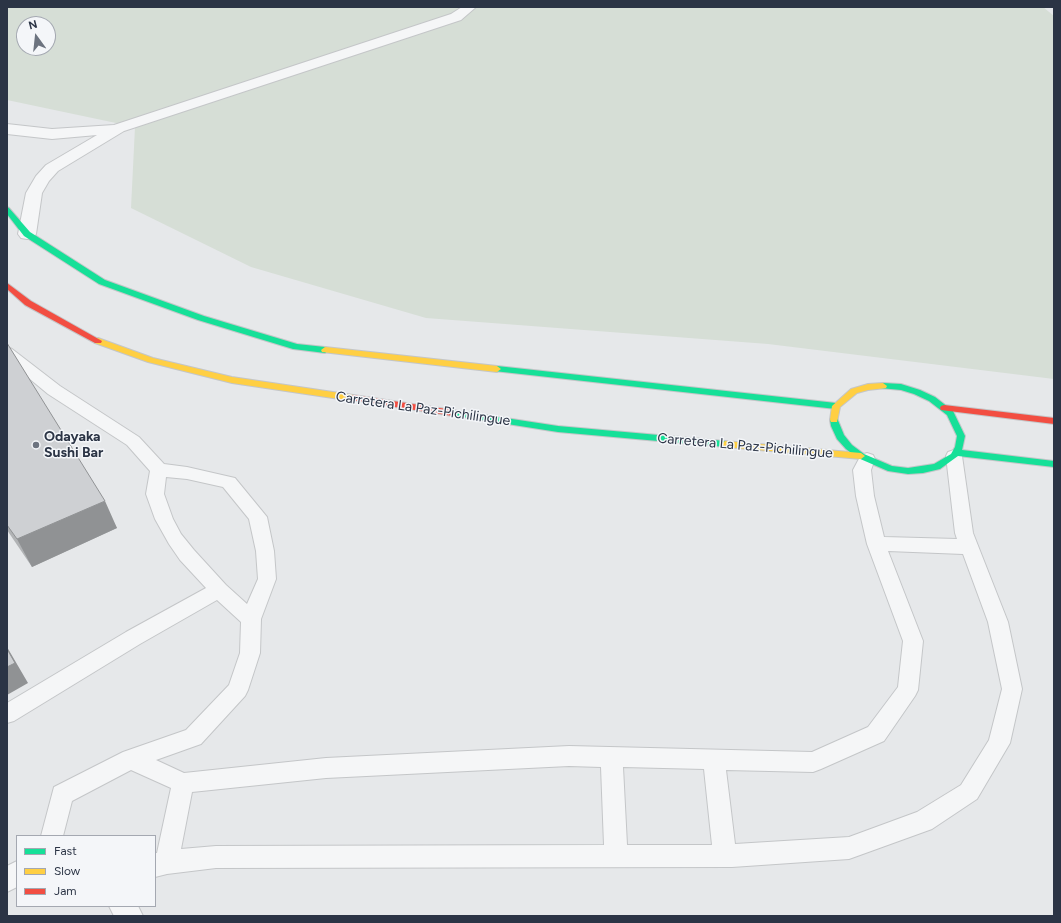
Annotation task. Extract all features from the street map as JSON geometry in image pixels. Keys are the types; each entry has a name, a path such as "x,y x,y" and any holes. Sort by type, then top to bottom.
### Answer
{"main road":[{"path":"7,210 27,234 102,282 201,318 296,347 836,406 854,391 868,387 901,387 932,399 944,408 954,419 959,430 960,442 955,454 1054,464"},
{"name":"Carretera La Paz-Pichilingue","path":"7,285 28,303 90,338 151,360 232,380 558,429 864,458"},
{"name":"Carretera La Paz-Pichilingue","path":"836,406 834,416 835,426 840,437 849,447 864,458 891,469 924,470 937,467 955,454"},
{"path":"944,408 1054,421"}],"street":[{"path":"27,234 34,193 42,179 52,168 119,128 456,17 470,7"},
{"path":"7,129 52,134 119,128"},
{"path":"52,134 74,154"}],"lane":[{"path":"7,352 54,390 133,441 159,470 187,473 229,482 258,517 265,551 267,579 251,619 250,654 238,690 193,737 131,759 62,794 52,835"},
{"path":"183,783 161,864 216,857 725,856 849,848 924,821 969,792 999,743 1012,689 998,622 964,533 955,454"},
{"path":"131,759 183,783 326,768 569,756 813,762 876,734 908,690 913,641 876,544 865,496 862,470 864,458"},
{"path":"159,470 155,494 164,519 174,539 186,555 219,590 251,619"},
{"path":"876,544 970,547"},
{"path":"7,714 126,642 219,590"},
{"path":"612,757 616,856"},
{"path":"714,760 725,856"},
{"path":"7,880 16,874"},
{"path":"122,907 131,916"}],"shaded area":[{"path":"7,7 1043,7 1054,16 1054,379 768,344 426,318 251,267 131,208 135,127 7,100"}],"building":[{"name":"Odayaka Sushi Bar","path":"7,343 105,501 17,539 7,525"},
{"path":"7,649 15,663 7,667"}],"traffic: fast":[{"path":"7,209 27,234 102,282 201,318 296,347 325,350"},
{"path":"497,369 836,406"},
{"path":"834,420 840,437 849,447 861,456 891,469 908,471 923,470 937,467 954,456 959,447 961,436 950,413 932,399 917,392 901,387 883,386"},
{"path":"453,413 558,429 725,444"},
{"path":"956,453 1054,464"}],"traffic: slow":[{"path":"98,341 151,360 232,380 353,398"},
{"path":"325,350 497,369"},
{"path":"834,420 836,406 854,391 868,387 883,386"},
{"path":"725,444 861,456"}],"traffic: jam":[{"path":"7,285 28,303 98,341"},
{"path":"353,398 453,413"},
{"path":"944,408 1054,421"}],"place":[{"name":"Odayaka Sushi Bar","path":"36,445"}]}
